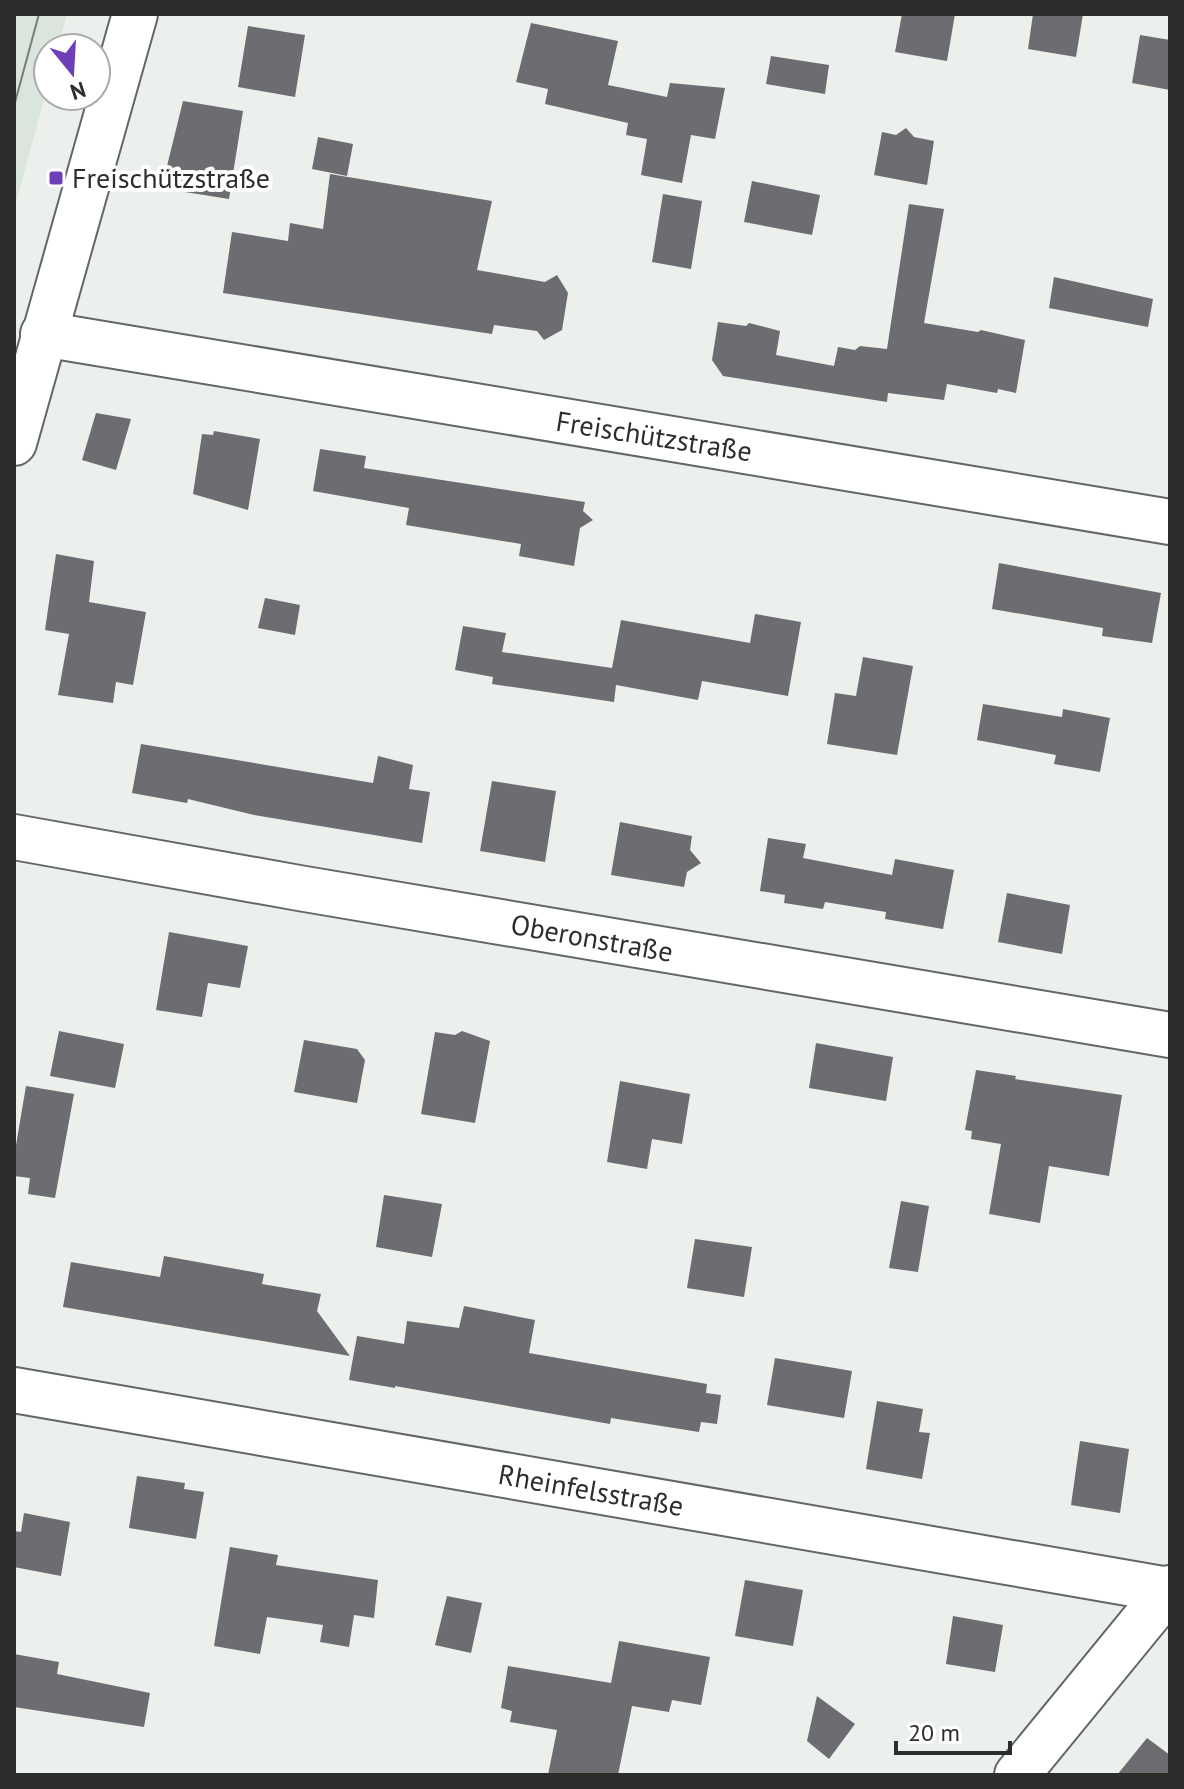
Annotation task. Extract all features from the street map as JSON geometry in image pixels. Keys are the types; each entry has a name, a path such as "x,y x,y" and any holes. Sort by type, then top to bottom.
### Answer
{"street":[{"path":"14,443 135,14"},
{"name":"Freischützstraße","path":"43,334 1170,522"},
{"name":"Oberonstraße","path":"14,837 314,891 1170,1035"},
{"name":"Rheinfelsstraße","path":"14,1390 1169,1589"},
{"path":"1017,1775 1169,1589"}],"shaded area":[{"path":"14,14 67,14 62,32 32,32 32,112 41,112 14,210"}],"building":[{"path":"902,14 955,14 947,61 895,52"},
{"path":"1033,14 1083,14 1076,57 1028,49"},
{"path":"531,23 618,41 608,85 667,97 670,83 725,88 715,139 691,135 682,183 641,175 647,139 626,135 628,123 545,104 548,89 516,82"},
{"path":"248,26 305,35 295,97 238,87"},
{"path":"1140,35 1170,40 1170,90 1132,83"},
{"path":"771,56 829,65 825,94 766,84"},
{"path":"183,101 243,111 229,199 166,189 170,166 167,166"},
{"path":"906,128 914,137 934,141 927,185 874,175 882,132 896,135"},
{"path":"318,137 353,144 347,176 312,169"},
{"path":"330,174 492,201 477,270 545,282 557,275 568,293 562,330 544,340 537,331 494,325 492,334 223,293 232,232 288,241 290,223 323,229"},
{"path":"752,181 820,195 812,235 744,222"},
{"path":"663,194 702,201 691,269 652,262"},
{"path":"909,204 944,209 924,323 981,330 1025,340 1016,393 998,389 997,393 947,384 944,400 888,393 887,402 723,376 712,360 718,322 746,326 749,323 780,331 776,355 834,366 838,347 887,349"},
{"path":"1054,277 1153,299 1148,327 1049,308"},
{"path":"96,413 131,419 116,470 82,460"},
{"path":"214,431 260,439 248,510 193,494 202,434 213,435"},
{"path":"320,449 366,456 364,468 585,502 583,511 593,520 580,528 574,566 519,556 521,544 406,525 409,508 313,491"},
{"path":"56,554 94,561 89,602 146,612 133,685 116,682 113,703 58,695 69,634 45,630"},
{"path":"999,563 1161,593 1152,643 1102,636 1103,628 992,609"},
{"path":"265,598 300,605 295,635 258,628"},
{"path":"755,614 801,622 788,696 702,681 698,700 616,685 614,702 492,684 493,677 455,670 463,626 506,633 502,652 612,668 621,620 750,643"},
{"path":"863,657 913,666 897,755 827,744 835,693 856,696"},
{"path":"983,704 1062,717 1063,709 1110,718 1100,772 1054,764 1056,755 977,740"},
{"path":"141,744 373,783 378,756 413,765 409,789 430,792 422,843 254,815 188,799 187,803 132,793"},
{"path":"492,781 556,791 545,862 480,851"},
{"path":"620,822 692,836 690,850 701,863 687,872 684,887 611,875"},
{"path":"768,838 806,844 803,858 892,875 895,859 954,870 943,929 885,919 886,912 825,902 823,909 784,903 785,895 760,891"},
{"path":"1007,893 1070,905 1062,954 998,942"},
{"path":"169,932 248,946 240,988 208,983 202,1017 156,1010"},
{"path":"59,1031 124,1044 115,1088 50,1076"},
{"path":"462,1031 490,1041 475,1123 421,1114 435,1032 455,1035"},
{"path":"304,1040 357,1049 365,1060 357,1103 294,1092"},
{"path":"816,1043 893,1057 886,1101 809,1088"},
{"path":"976,1070 1122,1095 1109,1176 1049,1166 1040,1223 989,1214 1001,1144 971,1139 972,1131 965,1130"},
{"path":"620,1081 690,1094 682,1144 652,1139 647,1169 607,1162"},
{"path":"26,1086 74,1094 55,1198 28,1194 30,1178 14,1176 14,1157"},
{"path":"384,1195 442,1204 432,1257 376,1247"},
{"path":"901,1201 929,1206 918,1272 889,1268"},
{"path":"695,1239 752,1247 744,1297 687,1288"},
{"path":"164,1256 264,1274 262,1284 321,1294 317,1311 350,1356 63,1307 71,1262 160,1277"},
{"path":"464,1306 535,1320 529,1353 707,1384 706,1393 721,1395 717,1424 701,1422 699,1432 611,1418 610,1424 349,1380 357,1336 404,1344 407,1321 459,1328"},
{"path":"775,1358 852,1371 844,1418 767,1405"},
{"path":"877,1401 923,1409 919,1432 930,1433 922,1479 866,1469"},
{"path":"1080,1441 1129,1449 1120,1513 1071,1505"},
{"path":"137,1476 185,1483 184,1489 204,1492 196,1539 129,1528"},
{"path":"24,1513 70,1522 61,1576 14,1567 14,1531 21,1532"},
{"path":"230,1547 278,1555 276,1565 378,1580 374,1618 354,1615 349,1647 320,1642 323,1625 267,1617 260,1654 214,1646"},
{"path":"745,1580 803,1590 793,1646 735,1636"},
{"path":"447,1596 482,1603 471,1653 435,1645"},
{"path":"953,1616 1003,1625 995,1672 946,1664"},
{"path":"619,1641 710,1657 701,1705 672,1700 669,1712 632,1706 618,1775 548,1775 557,1730 510,1722 512,1711 501,1708 508,1666 611,1683"},
{"path":"14,1654 59,1662 57,1674 150,1693 144,1727 14,1707"},
{"path":"817,1696 855,1724 829,1759 807,1741"},
{"path":"1147,1738 1170,1755 1170,1775 1117,1775"}],"tram line":[{"path":"14,19 15,14"},
{"path":"14,106 39,14"}],"place":[{"name":"Freischützstraße","path":"56,178"}]}
